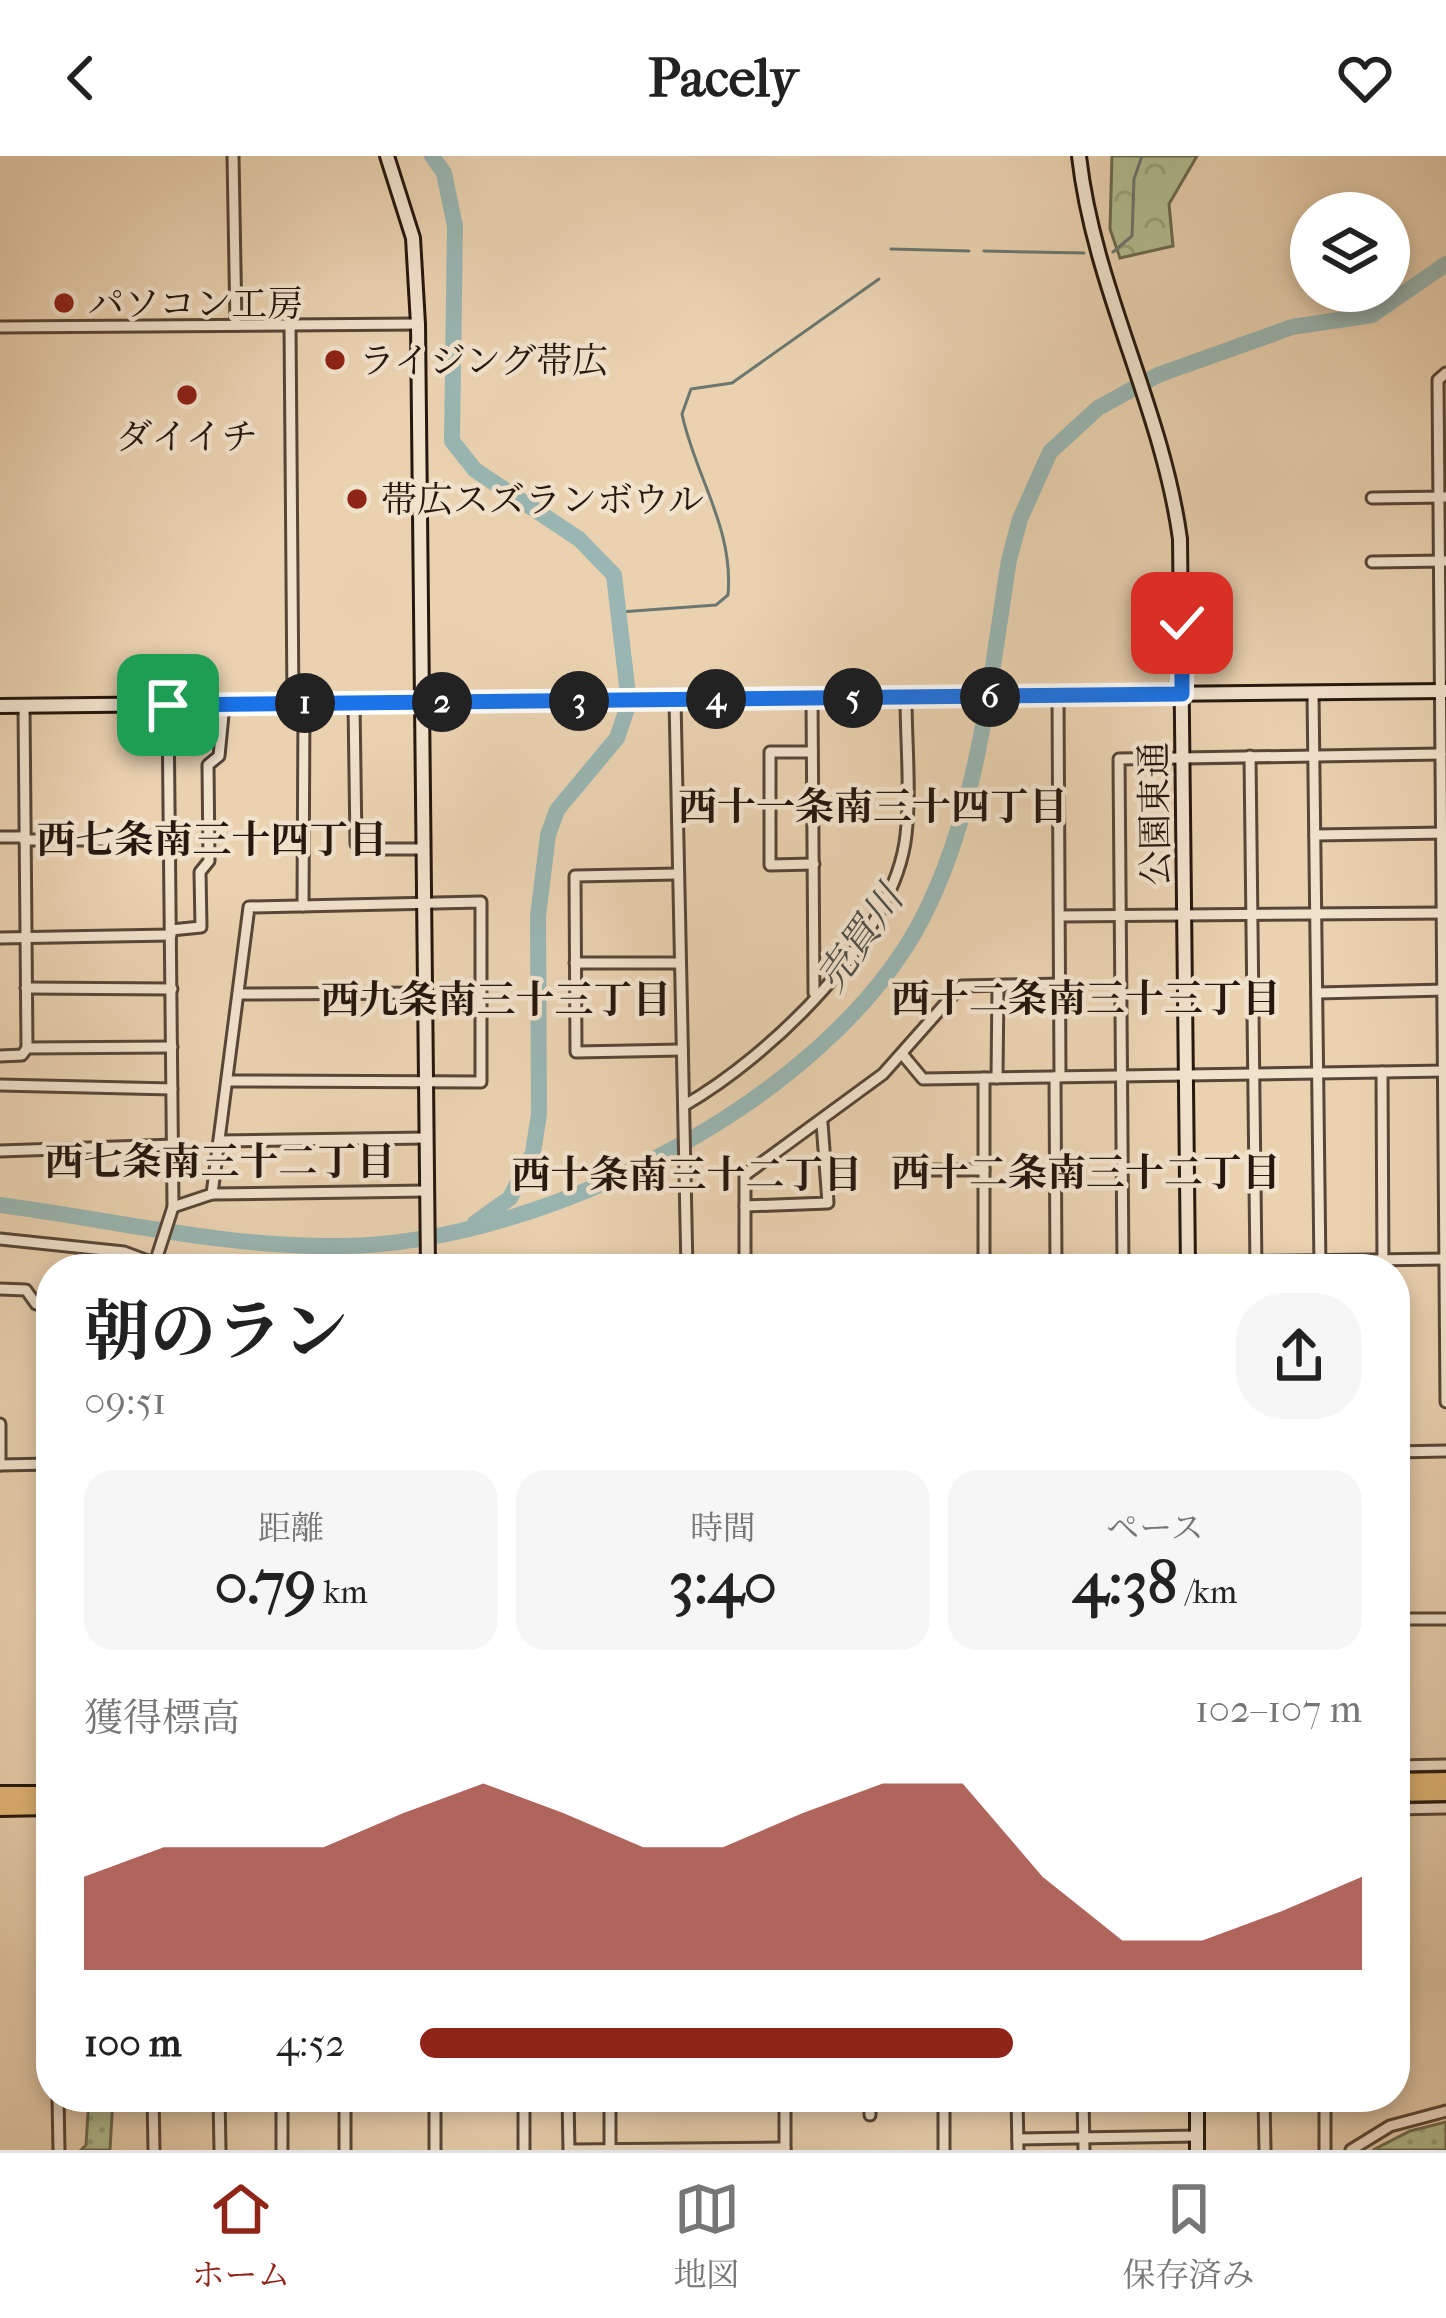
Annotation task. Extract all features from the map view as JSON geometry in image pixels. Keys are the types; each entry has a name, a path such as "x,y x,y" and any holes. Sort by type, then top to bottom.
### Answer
{"main road":[{"path":"1410,1781 1446,1780"},
{"path":"1410,1794 1446,1793"},
{"path":"0,1794 36,1794"},
{"path":"0,1808 36,1808"}],"street":[{"path":"233,156 236,325"},
{"path":"387,156 413,238 418,324 428,1254"},
{"name":"公園東通","path":"1079,156 1096,249 1151,407 1180,539 1188,1254"},
{"path":"290,324 303,906"},
{"path":"0,327 418,324"},
{"path":"1446,373 1438,380 1446,1402"},
{"path":"1372,498 1442,497"},
{"path":"1372,562 1442,561"},
{"path":"0,706 1443,692"},
{"path":"1313,693 1320,1254"},
{"path":"1056,1254 1061,984 1058,696"},
{"path":"685,1108 755,1058 833,979 876,920 906,838 906,697"},
{"path":"812,698 814,994"},
{"path":"675,700 687,1254"},
{"path":"354,703 356,844 362,849 424,849"},
{"path":"0,938 171,933 201,927 200,872 209,861 208,765 220,756 224,704"},
{"path":"159,1254 172,1209 174,1145 168,705"},
{"path":"0,1056 22,1055 27,1048 24,706"},
{"path":"812,752 770,752 770,865 814,864"},
{"path":"1123,1254 1120,759 1443,754"},
{"path":"1250,756 1256,1254"},
{"path":"1315,835 1444,833"},
{"path":"0,837 170,840"},
{"path":"677,874 575,876 576,1052 682,1050"},
{"path":"212,1194 249,908 482,902 482,1082 227,1081"},
{"path":"1061,916 1444,913"},
{"path":"575,963 678,963"},
{"path":"745,1254 745,1175 823,1123 903,1055 961,986 1061,984"},
{"path":"997,1078 998,986"},
{"path":"26,988 172,988"},
{"path":"1317,993 1444,990"},
{"path":"239,994 424,993"},
{"path":"27,1048 172,1046"},
{"path":"903,1055 923,1079 1444,1070"},
{"path":"1382,1072 1383,1254"},
{"path":"983,1078 984,1254"},
{"path":"0,1085 172,1089"},
{"path":"745,1206 828,1203 823,1123"},
{"path":"219,1141 426,1138"},
{"path":"0,1151 174,1145"},
{"path":"915,1170 984,1170"},
{"path":"172,1209 212,1194 427,1197"},
{"path":"0,1239 130,1254"},
{"path":"1410,1262 1445,1259"},
{"path":"0,1289 26,1290 36,1304"},
{"path":"0,1424 0,1465 36,1464"},
{"path":"1410,1452 1446,1451"},
{"path":"1410,1619 1446,1619"},
{"path":"1410,1766 1446,1765"},
{"path":"1410,1809 1446,1808"},
{"path":"1352,2150 1390,2126 1446,2111"},
{"path":"58,2112 58,2150"},
{"path":"154,2112 154,2150"},
{"path":"219,2112 220,2150"},
{"path":"282,2112 282,2150"},
{"path":"345,2112 345,2150"},
{"path":"435,2112 435,2150"},
{"path":"524,2112 524,2150"},
{"path":"569,2112 570,2150 785,2149 785,2112"},
{"path":"610,2112 610,2150"},
{"path":"944,2112 944,2150"},
{"path":"1017,2112 1018,2145 1084,2138 1197,2143 1197,2112"},
{"path":"1083,2112 1084,2150"},
{"path":"1264,2112 1264,2150"},
{"path":"1325,2112 1325,2150"}],"green space":[{"path":"1112,156 1197,156 1169,204 1173,246 1120,258 1110,229"},
{"path":"88,2112 112,2112 110,2150 81,2150 86,2145"},
{"path":"1446,2122 1446,2150 1373,2150 1410,2131"}],"waterway":[{"path":"432,156 444,173 455,226 452,441 475,470 579,539 614,575 629,703 617,738 557,810 548,835 538,916 539,1114 533,1153 510,1198 475,1223"},
{"path":"1113,252 1132,236 1134,179 1142,156"},
{"path":"891,249 969,251"},
{"path":"984,251 1084,253"},
{"name":"売買川","path":"0,1205 256,1243 342,1246 420,1239 503,1220 587,1190 670,1151 748,1103 818,1048 877,987 921,921 969,791 1009,560 1020,519 1050,452 1098,408 1158,375 1292,327 1372,315 1446,264"},
{"path":"620,612 716,605 728,595 720,525 682,414 691,389 732,383 879,279"}],"place":[{"name":"パソコン工房","path":"64,303"},
{"name":"ライジング帯広","path":"335,360"},
{"name":"ダイイチ","path":"187,395"},
{"name":"帯広スズランボウル","path":"357,499"}],"district":[{"name":"西十一条南三十四丁目","path":"873,806"},
{"name":"西七条南三十四丁目","path":"212,839"},
{"name":"西十二条南三十三丁目","path":"1086,998"},
{"name":"西九条南三十三丁目","path":"496,999"},
{"name":"西七条南三十二丁目","path":"220,1161"},
{"name":"西十二条南三十二丁目","path":"1086,1172"},
{"name":"西十条南三十二丁目","path":"687,1174"}],"route":[{"path":"168,705 1182,694 1182,623"}]}
